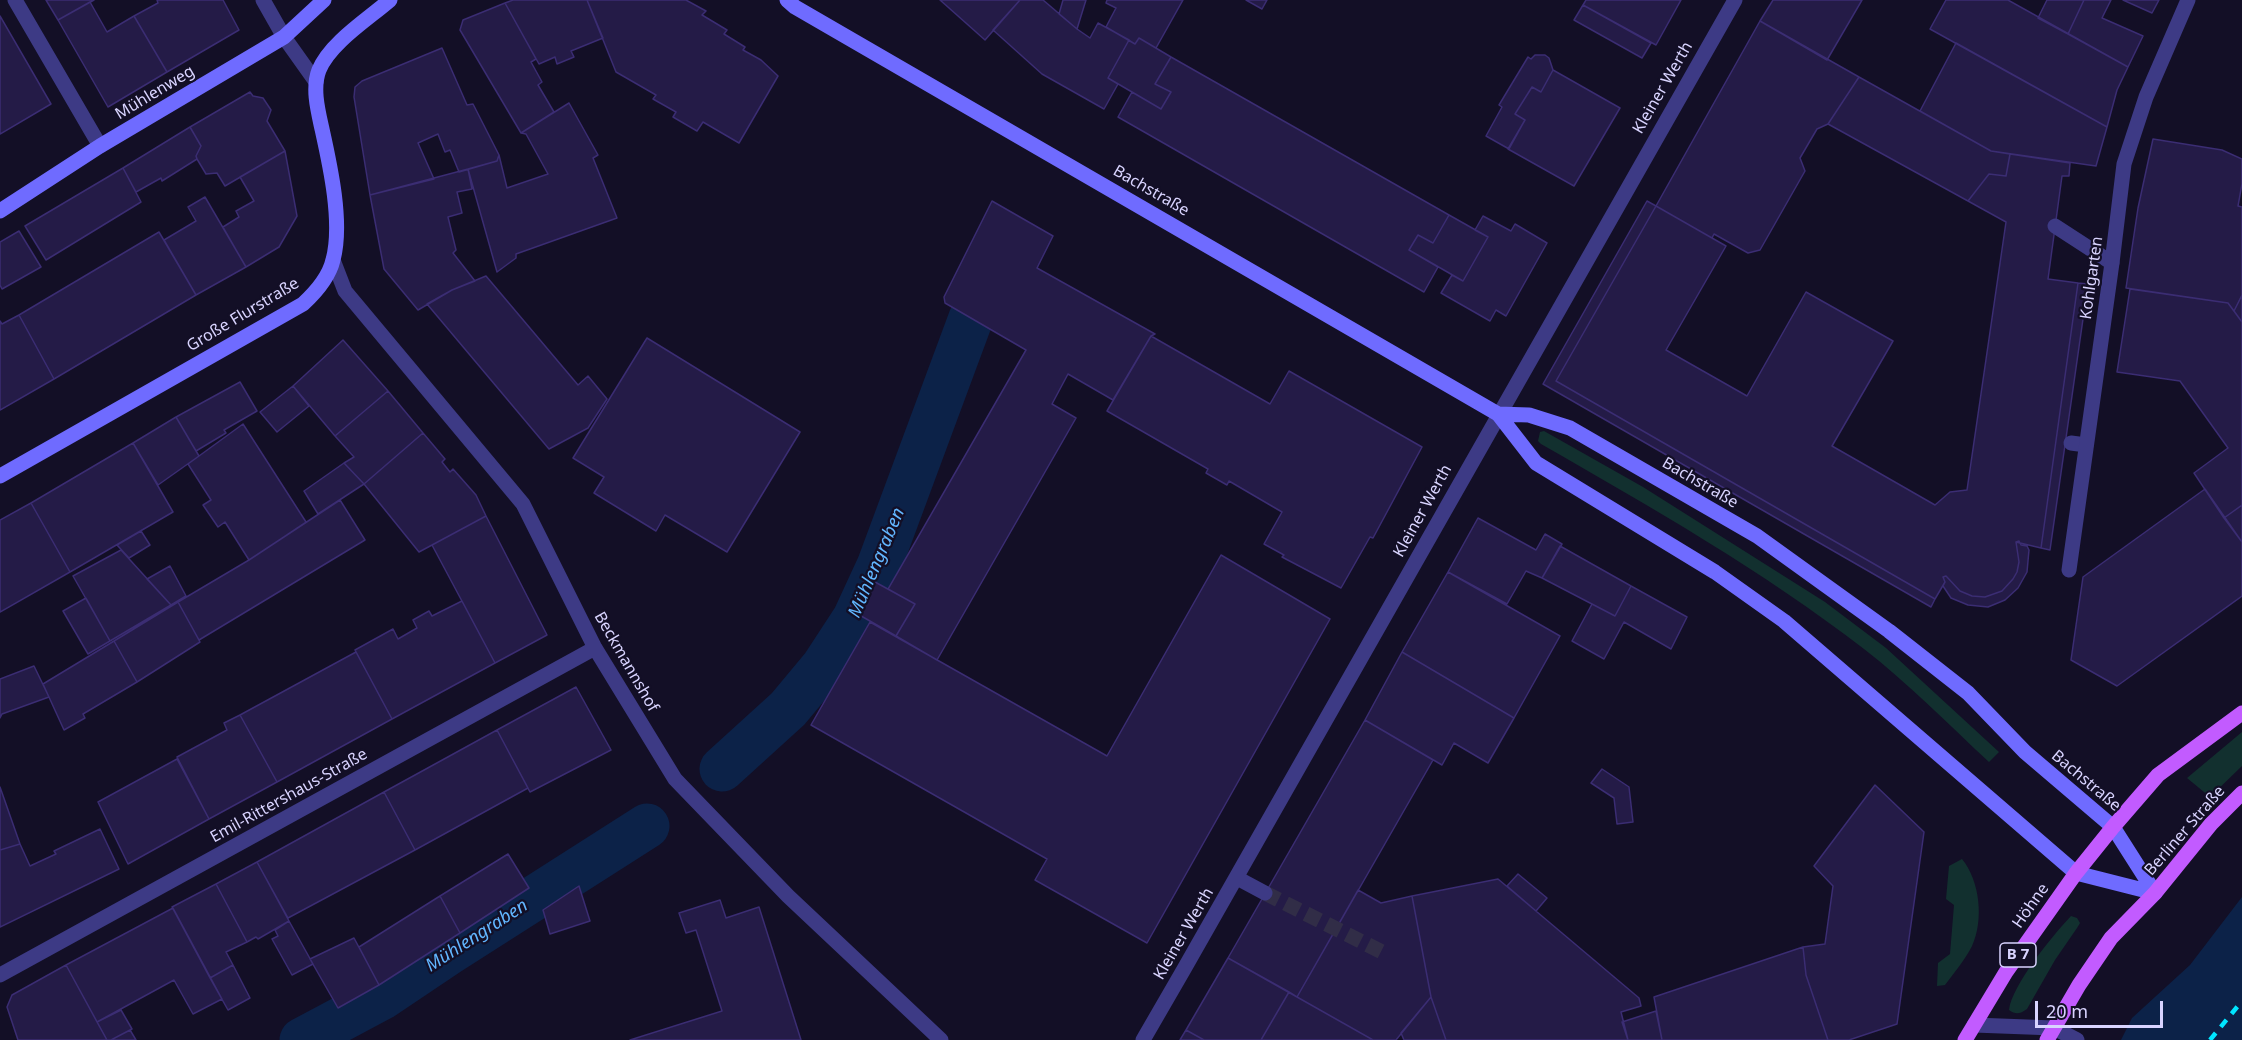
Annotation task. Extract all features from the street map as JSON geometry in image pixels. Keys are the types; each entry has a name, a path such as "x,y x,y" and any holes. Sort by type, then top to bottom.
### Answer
{"main road":[{"name":"Mühlenweg","path":"0,211 100,147 284,37 324,0"},
{"path":"316,82 322,65 342,40 390,0"},
{"name":"Bachstraße","path":"787,0 795,7 923,82 1206,243 1498,414 1536,463 1715,572 1784,621 2076,873 2155,893"},
{"name":"Große Flurstraße","path":"0,476 303,304 317,291 333,260 337,237 332,180 316,82"},
{"name":"Bachstraße","path":"1498,414 1529,415 1570,429 1757,536 1889,631 1968,693 2025,752 2113,826 2155,893"},
{"name":"B 7","path":"2113,826 2158,775 2242,713"},
{"name":"Berliner Straße","path":"2155,893 2211,824 2242,793"},
{"name":"Höhne","path":"1965,1040 2006,972 2076,873 2113,826"},
{"path":"2051,1034 2079,985 2111,938 2155,893"}],"street":[{"path":"15,0 100,147"},
{"path":"263,0 284,37 316,82"},
{"name":"Kleiner Werth","path":"1143,1040 1735,0"},
{"name":"Kohlgarten","path":"2068,570 2079,444 2112,263 2124,164 2146,97 2188,0"},
{"path":"2055,226 2112,263"},
{"name":"Beckmannshof","path":"333,260 345,291 523,504 595,648 675,779 788,896 941,1040"},
{"name":"Emil-Rittershaus-Straße","path":"0,975 595,648"},
{"path":"1237,878 1265,893"},
{"path":"1974,1024 2051,1034 2077,1040"}],"green space":[{"path":"1544,431 1643,487 1825,602 1886,648 1999,752 1989,762 1896,676 1826,620 1706,541 1541,444 1538,441 1540,432"},
{"path":"2242,732 2242,766 2210,797 2187,778"},
{"path":"1962,859 1973,878 1976,889 1979,913 1976,936 1963,961 1945,985 1937,986 1938,963 1950,954 1954,905 1946,899 1949,866"},
{"path":"2071,916 2077,918 2080,923 2055,960 2027,1009 2018,1013 2009,1010 2017,987 2025,974"}],"water":[{"path":"2242,897 2242,1040 2121,1040 2132,1018 2190,965"}],"building":[{"path":"46,0 94,0 58,20"},
{"path":"157,0 223,0 239,30 167,72 134,16 158,3"},
{"path":"513,0 587,0 603,38 571,51 574,57 557,64 555,57 539,64 505,3"},
{"path":"587,0 686,0 706,11 702,15 727,30 724,34 745,47 743,50 761,60 778,76 739,143 703,122 697,131 673,117 676,112 653,99 656,95 616,72"},
{"path":"940,0 1020,0 985,40"},
{"path":"1020,0 1043,0 1090,38 1098,23 1129,40 1108,78 1118,84 1104,109 1042,74 993,30"},
{"path":"1063,0 1086,0 1077,29 1059,14"},
{"path":"1107,0 1183,0 1156,48 1139,38 1135,44 1106,27 1116,8 1106,3"},
{"path":"1246,0 1267,0 1262,9"},
{"path":"1586,0 1681,0 1656,45 1583,5"},
{"path":"1773,0 1862,0 1827,60 1760,21"},
{"path":"1946,0 2008,0 2128,67 2117,90 2107,127 1930,29"},
{"path":"2047,0 2084,0 2068,34 2038,18"},
{"path":"2084,0 2111,0 2102,18 2143,36 2128,67 2068,34"},
{"path":"2123,0 2159,0 2152,13"},
{"path":"90,2 107,32 134,16 167,72 108,107 58,20"},
{"path":"505,3 536,59 531,62 542,82 538,85 554,112 521,133 460,30 463,20"},
{"path":"1583,5 1651,43 1642,58 1574,20"},
{"path":"0,16 51,104 0,134"},
{"path":"1760,21 1859,77 1828,124 1817,129 1800,158 1805,171 1760,250 1748,253 1714,234 1712,238 1656,206"},
{"path":"1139,38 1171,57 1155,84 1171,92 1161,109 1108,78 1129,40 1135,44"},
{"path":"1956,43 2107,127 2096,166 1991,151 1920,111"},
{"path":"442,48 467,105 473,104 499,155 497,161 459,172 450,150 445,152 438,134 418,143 434,179 370,195 354,97 355,87 362,81"},
{"path":"1535,55 1545,55 1549,58 1553,70 1541,92 1532,87 1515,114 1525,120 1509,149 1486,136 1502,107 1499,105 1528,57 1531,59"},
{"path":"1171,57 1449,215 1433,243 1418,235 1409,250 1438,267 1424,292 1118,117 1132,92 1161,109 1171,92 1155,84"},
{"path":"1553,70 1620,108 1574,186 1508,149 1525,120 1515,114 1532,87 1541,92"},
{"path":"1859,77 1991,151 2010,154 2006,176 1989,174 1968,201 1828,124"},
{"path":"250,92 253,96 263,98 271,110 267,121 285,151 225,186 217,173 206,174 197,159 196,156 201,146 190,127"},
{"path":"569,103 598,155 593,158 617,218 516,254 516,258 497,272 468,169 497,161 499,155 507,188 548,174 526,134 521,133"},
{"path":"190,127 201,146 196,156 197,159 162,181 161,178 136,192 123,168"},
{"path":"2153,139 2222,150 2242,159 2242,184 2238,206 2242,207 2242,295 2234,311 2228,303 2126,288 2138,208"},
{"path":"285,151 297,216 279,247 246,267 223,227 239,217 236,211 254,201 240,177"},
{"path":"2010,154 2070,163 2069,176 2062,176 2048,279 2078,283 2041,548 2016,542 2019,562 2017,572 2002,591 1985,597 1972,596 1960,591 1946,576 1943,577 1945,582 1935,599 1556,381 1656,206 1726,246 1666,350 1747,396 1806,292 1893,341 1832,446 1935,505 1950,492 1967,490 2006,222 1968,201 1989,174 2006,176"},
{"path":"123,168 141,202 46,260 25,226"},
{"path":"468,169 472,189 457,192 462,213 448,217 456,250 453,253 475,281 452,290 418,310 384,269 370,195"},
{"path":"205,197 246,267 196,295 164,240 196,221 188,207"},
{"path":"992,201 1053,236 1037,268 1155,334 1151,336 1113,400 1068,374 1052,404 1076,418 937,660 896,636 915,604 888,589 1026,350 945,303 944,297"},
{"path":"1647,201 1656,206 1556,381 1935,599 1931,607 1543,384"},
{"path":"1449,215 1488,237 1463,281 1409,250 1418,235 1433,243"},
{"path":"1483,216 1511,231 1515,224 1547,243 1506,316 1496,310 1490,321 1441,293 1452,275 1463,281 1488,237 1475,230"},
{"path":"19,231 41,267 2,289 0,285 0,242"},
{"path":"159,232 196,295 54,379 19,315"},
{"path":"486,276 578,385 588,376 607,399 588,428 549,449 427,304 452,290"},
{"path":"2078,283 2088,284 2050,550 2041,548"},
{"path":"2130,289 2228,303 2242,322 2242,505 2224,518 2194,473 2228,448 2180,381 2117,372"},
{"path":"2242,295 2242,322 2234,311"},
{"path":"19,315 54,379 0,410 0,321 2,324"},
{"path":"1151,336 1270,404 1289,371 1422,447 1373,538 1370,537 1341,588 1282,557 1284,555 1264,544 1282,512 1229,481 1227,485 1206,473 1208,469 1107,411"},
{"path":"647,338 800,432 727,552 665,515 656,531 594,493 604,477 573,458"},
{"path":"343,340 388,391 335,436 293,386"},
{"path":"240,382 257,411 224,430 226,433 196,451 176,417"},
{"path":"293,386 309,406 277,432 260,412"},
{"path":"388,391 423,433 364,484 344,463 354,457 335,436"},
{"path":"176,417 199,456 158,485 133,443"},
{"path":"243,424 306,522 249,560 225,522 218,527 203,505 211,500 188,464"},
{"path":"423,433 445,459 442,462 450,472 453,469 476,495 486,516 419,552 364,484"},
{"path":"133,443 173,512 70,572 31,503"},
{"path":"344,463 364,484 318,514 304,491"},
{"path":"2205,489 2242,542 2242,596 2117,686 2071,660 2083,577"},
{"path":"340,500 365,540 199,640 178,602 249,560"},
{"path":"31,503 70,572 0,612 0,520"},
{"path":"2242,505 2242,542 2224,518"},
{"path":"486,516 547,635 495,663 432,545"},
{"path":"1478,518 1536,550 1545,534 1562,544 1542,578 1526,571 1507,604 1448,572"},
{"path":"141,531 150,545 129,558 117,545"},
{"path":"2019,541 2029,550 2027,572 2018,588 2005,600 1988,607 1968,605 1951,598 1943,586 1945,582 1943,577 1946,576 1960,591 1972,596 1985,597 2002,591 2017,572 2019,562 2016,542"},
{"path":"1560,546 1631,586 1615,616 1542,578"},
{"path":"121,550 171,605 110,641 73,576"},
{"path":"1221,555 1330,619 1147,943 1035,880 1047,859 811,725 870,622 1107,756"},
{"path":"170,566 186,596 171,605 147,579"},
{"path":"1448,572 1560,636 1514,718 1402,652"},
{"path":"866,577 915,604 896,636 849,609"},
{"path":"1631,586 1687,617 1671,649 1624,622 1604,659 1572,641 1592,604 1615,616"},
{"path":"86,598 110,641 88,654 63,611"},
{"path":"462,601 495,663 392,719 355,650 393,629 398,639 417,628 413,620 429,611 432,616"},
{"path":"178,602 200,642 137,682 114,641"},
{"path":"114,641 137,682 83,714 85,718 64,730 43,684"},
{"path":"356,652 392,719 277,782 240,715"},
{"path":"1402,652 1514,718 1488,763 1454,743 1442,765 1365,720"},
{"path":"34,666 49,697 2,714 0,718 0,679"},
{"path":"576,687 611,750 530,792 497,730"},
{"path":"240,715 277,782 209,819 177,757 227,730 224,723"},
{"path":"1365,720 1433,760 1297,997 1228,958"},
{"path":"497,730 528,788 415,850 384,792"},
{"path":"177,759 209,819 128,864 98,802"},
{"path":"1602,769 1629,787 1633,822 1617,824 1614,798 1591,783"},
{"path":"1875,785 1924,832 1897,1024 1849,1040 1828,1040 1806,975 1803,947 1825,944 1833,886 1814,866"},
{"path":"0,787 20,844 0,850"},
{"path":"384,792 415,850 288,918 257,862"},
{"path":"100,829 119,869 0,927 0,850 20,844 30,866 56,854 54,851"},
{"path":"508,854 529,888 460,933 440,896"},
{"path":"257,862 289,921 258,939 256,937 247,942 216,884"},
{"path":"1518,874 1547,898 1536,911 1507,886"},
{"path":"1498,879 1639,998 1641,1006 1621,1012 1628,1040 1446,1040 1431,997 1412,896"},
{"path":"216,884 247,942 226,952 233,965 210,978 172,907"},
{"path":"579,886 590,921 550,934 543,910"},
{"path":"1358,890 1381,903 1412,896 1431,997 1396,1040 1373,1040 1297,997"},
{"path":"440,896 460,933 379,985 359,947"},
{"path":"720,900 726,918 759,907 801,1040 630,1040 722,1011 696,930 686,933 679,913"},
{"path":"173,908 222,999 193,1014 174,980 97,1022 66,965"},
{"path":"289,921 313,964 292,975 272,939 278,936 275,930"},
{"path":"354,938 379,985 338,1008 310,959"},
{"path":"1803,947 1806,975 1828,1040 1662,1040 1654,997"},
{"path":"1228,958 1289,992 1261,1040 1204,1040 1186,1030"},
{"path":"66,965 107,1040 18,1040 7,1007 12,995"},
{"path":"233,965 250,998 228,1010 210,978"},
{"path":"1289,992 1297,997 1373,1040 1261,1040"},
{"path":"1431,997 1446,1040 1404,1040 1401,1033"},
{"path":"121,1010 132,1029 107,1040 97,1022"},
{"path":"1656,1011 1662,1040 1628,1040 1622,1022"},
{"path":"130,1030 136,1040 111,1040"},
{"path":"1186,1030 1204,1040 1180,1040"}],"waterway":[{"name":"Mühlengraben","path":"722,769 788,709 823,667 855,618 879,566 971,318"},
{"name":"Mühlengraben","path":"302,1040 381,998 647,826"}],"tunnel":[{"path":"1265,893 1386,954"}],"railway":[{"path":"2210,1040 2242,1001"}]}
